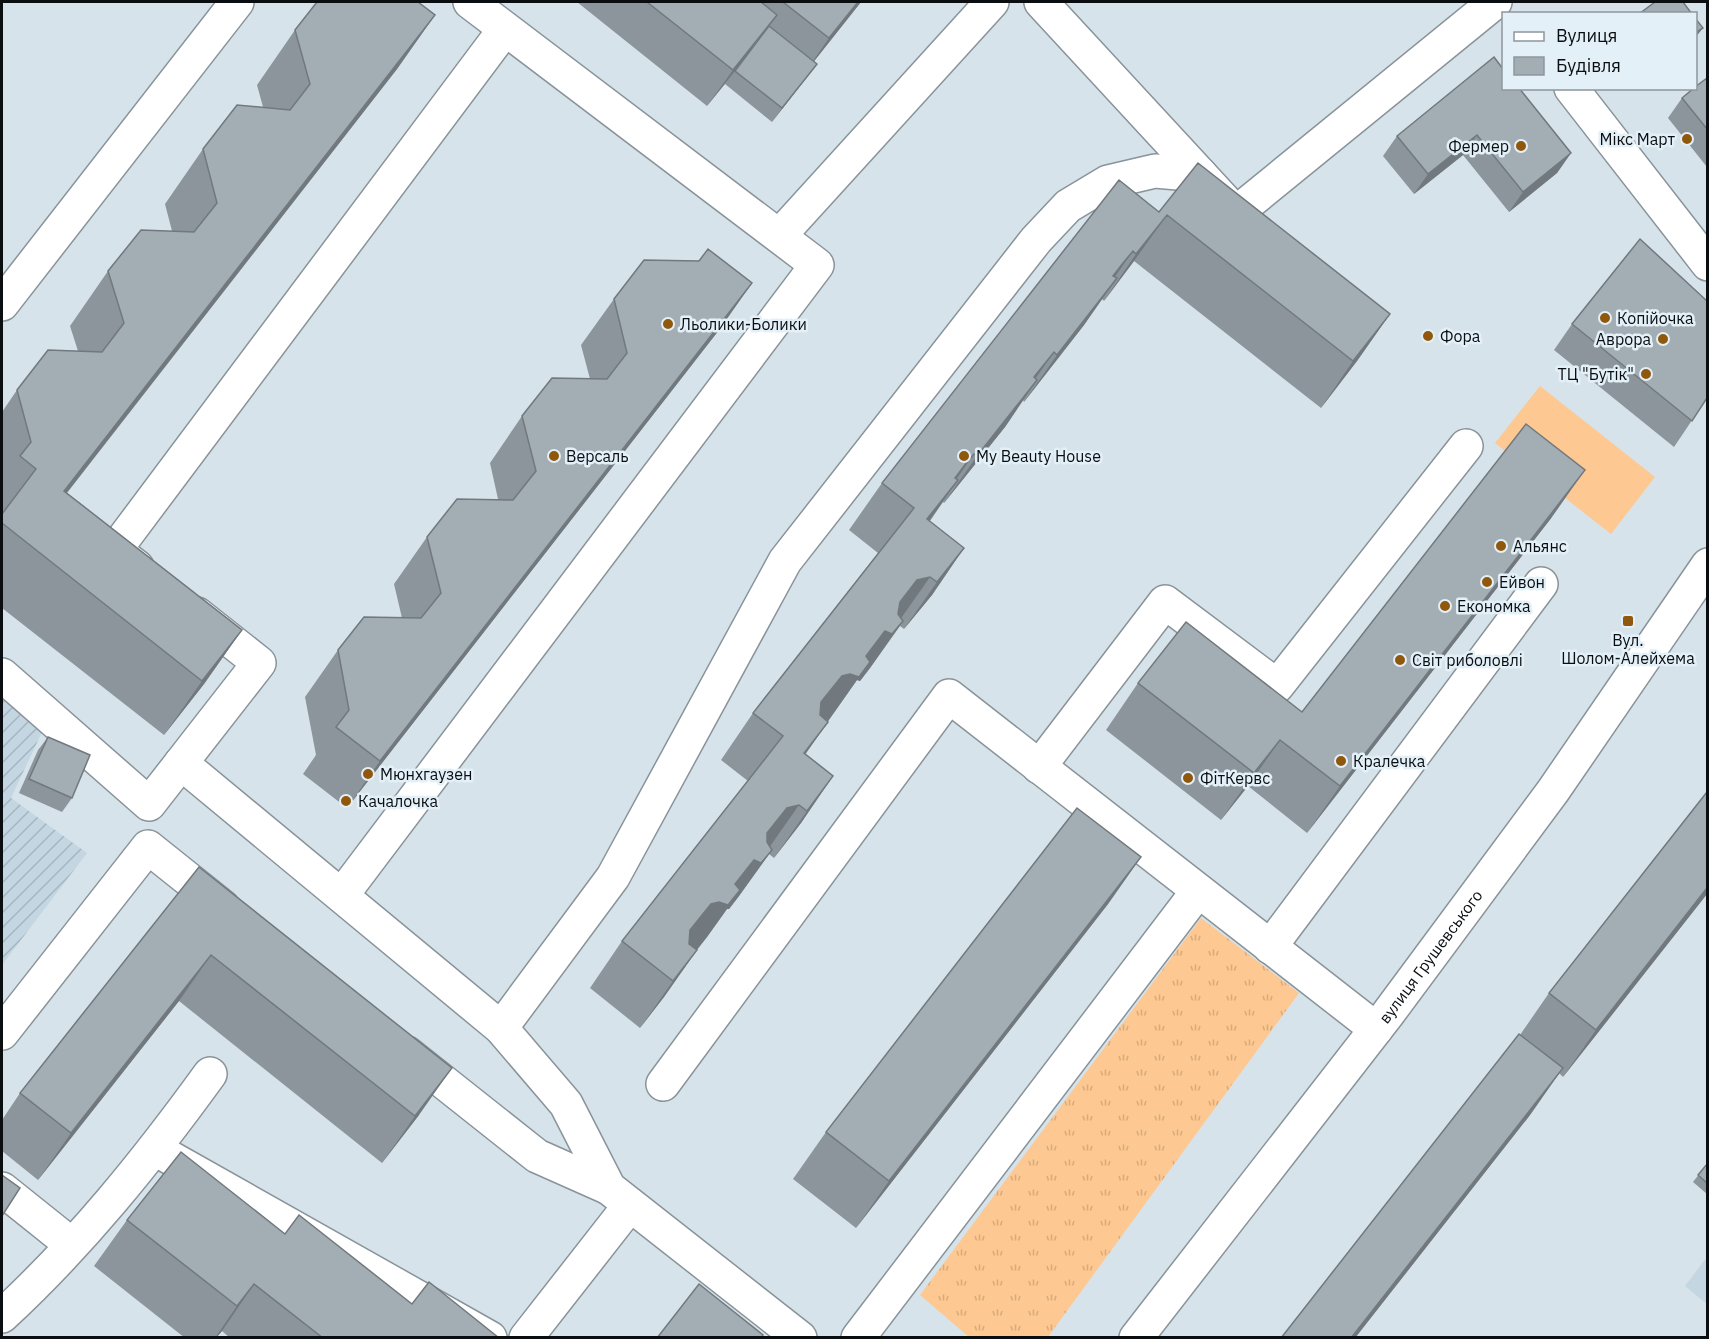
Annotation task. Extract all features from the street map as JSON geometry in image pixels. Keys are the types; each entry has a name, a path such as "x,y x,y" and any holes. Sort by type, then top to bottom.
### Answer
{"street":[{"path":"2,304 237,2"},
{"path":"342,896 818,265 470,2"},
{"path":"780,235 992,2"},
{"path":"1041,2 1236,213 1495,2"},
{"path":"2,675 149,804 259,663 115,550 505,28"},
{"path":"1573,90 1707,264"},
{"path":"501,1028 613,877 785,561 1036,240 1068,206 1108,182 1155,171 1201,175"},
{"path":"1040,767 1165,602 1277,686 1466,446"},
{"name":"вулиця Грушевського","path":"1136,1338 1376,1029 1553,791 1707,565"},
{"path":"1270,947 1541,584"},
{"path":"663,1084 949,696 1376,1029"},
{"path":"181,762 501,1028 566,1104 620,1196"},
{"path":"2,1033 148,847 247,926"},
{"path":"858,1338 1198,891"},
{"path":"383,1034 537,1156 620,1196 800,1338"},
{"path":"2,1316 49,1273 155,1149 210,1074"},
{"path":"155,1149 490,1338"},
{"path":"2,1189 72,1245"},
{"path":"526,1338 620,1196"}],"shaded area":[{"path":"2,692 43,730 11,798 87,853 2,965"},
{"path":"1707,1257 1707,1304 1685,1286"}],"green space":[{"path":"1540,386 1655,477 1611,534 1495,443"},
{"path":"1201,918 1299,993 1048,1337 969,1337 920,1295"}],"building":[{"path":"317,2 418,2 435,15 64,491 242,630 202,681 2,523 2,514 36,469 20,456 31,442 17,390 48,350 102,352 124,323 108,271 141,230 194,232 217,203 203,149 237,105 290,110 310,84 295,30"},
{"path":"647,2 761,2 777,15 733,70"},
{"path":"783,2 858,2 829,38"},
{"path":"1655,2 1683,2 1690,12 1642,12"},
{"path":"1697,20 1703,28 1697,32"},
{"path":"769,26 817,64 782,108 735,71"},
{"path":"1494,57 1502,68 1502,90 1521,90 1571,153 1523,192 1477,135 1428,174 1397,136"},
{"path":"1707,78 1707,129 1682,98 1692,90 1697,90 1697,86"},
{"path":"1198,163 1390,314 1353,361 1167,215 1136,254 1133,251 1123,263 1113,276 1117,278 1057,355 1054,352 1034,377 1037,380 977,456 974,454 964,466 955,478 958,480 927,519 964,548 937,582 930,577 917,580 900,602 898,614 903,621 892,634 885,631 866,656 870,662 859,677 850,674 842,676 821,702 820,715 828,722 804,753 833,776 807,811 799,805 787,808 767,833 767,842 772,850 761,863 754,860 735,884 740,890 728,905 719,902 711,904 690,930 689,944 697,950 673,981 622,941 783,736 753,713 914,508 882,483 1119,180 1159,212"},
{"name":"ТЦ \"Бутік\"","path":"1640,239 1707,301 1707,398 1692,421 1572,324"},
{"path":"708,249 752,283 380,761 336,727 349,710 338,650 364,617 421,618 441,593 427,537 457,499 513,500 536,471 522,416 552,378 607,379 627,353 614,299 644,260 699,261"},
{"path":"1526,424 1585,470 1340,786 1280,740 1254,773 1138,683 1186,622 1302,712"},
{"path":"48,737 90,755 72,798 29,779"},
{"path":"1707,792 1707,888 1596,1030 1549,993"},
{"path":"1077,808 1141,857 889,1181 826,1132"},
{"path":"199,867 452,1068 415,1116 211,955 71,1133 20,1093"},
{"path":"1519,1034 1563,1068 1351,1338 1281,1338"},
{"path":"181,1152 285,1234 299,1215 412,1304 429,1282 499,1338 323,1338 254,1284 237,1306 127,1220"},
{"path":"1707,1164 1707,1183 1698,1175"},
{"path":"2,1175 20,1188 2,1216"},
{"path":"699,1284 763,1335 761,1338 657,1338"}],"place":[{"name":"Мікс Март","path":"1687,139"},
{"name":"Фермер","path":"1521,146"},
{"name":"Копійочка","path":"1605,318"},
{"name":"Льолики-Болики","path":"668,324"},
{"name":"Фора","path":"1428,336"},
{"name":"Аврора","path":"1663,339"},
{"name":"ТЦ \"Бутік\"","path":"1646,374"},
{"name":"Версаль","path":"554,456"},
{"name":"My Beauty House","path":"964,456"},
{"name":"Альянс","path":"1501,546"},
{"name":"Ейвон","path":"1487,582"},
{"name":"Економка","path":"1445,606"},
{"name":"Вул. Шолом-Алейхема","path":"1628,621"},
{"name":"Світ риболовлі","path":"1400,660"},
{"name":"Кралечка","path":"1341,761"},
{"name":"Мюнхгаузен","path":"368,774"},
{"name":"ФітКервс","path":"1188,778"},
{"name":"Качалочка","path":"346,801"}]}
